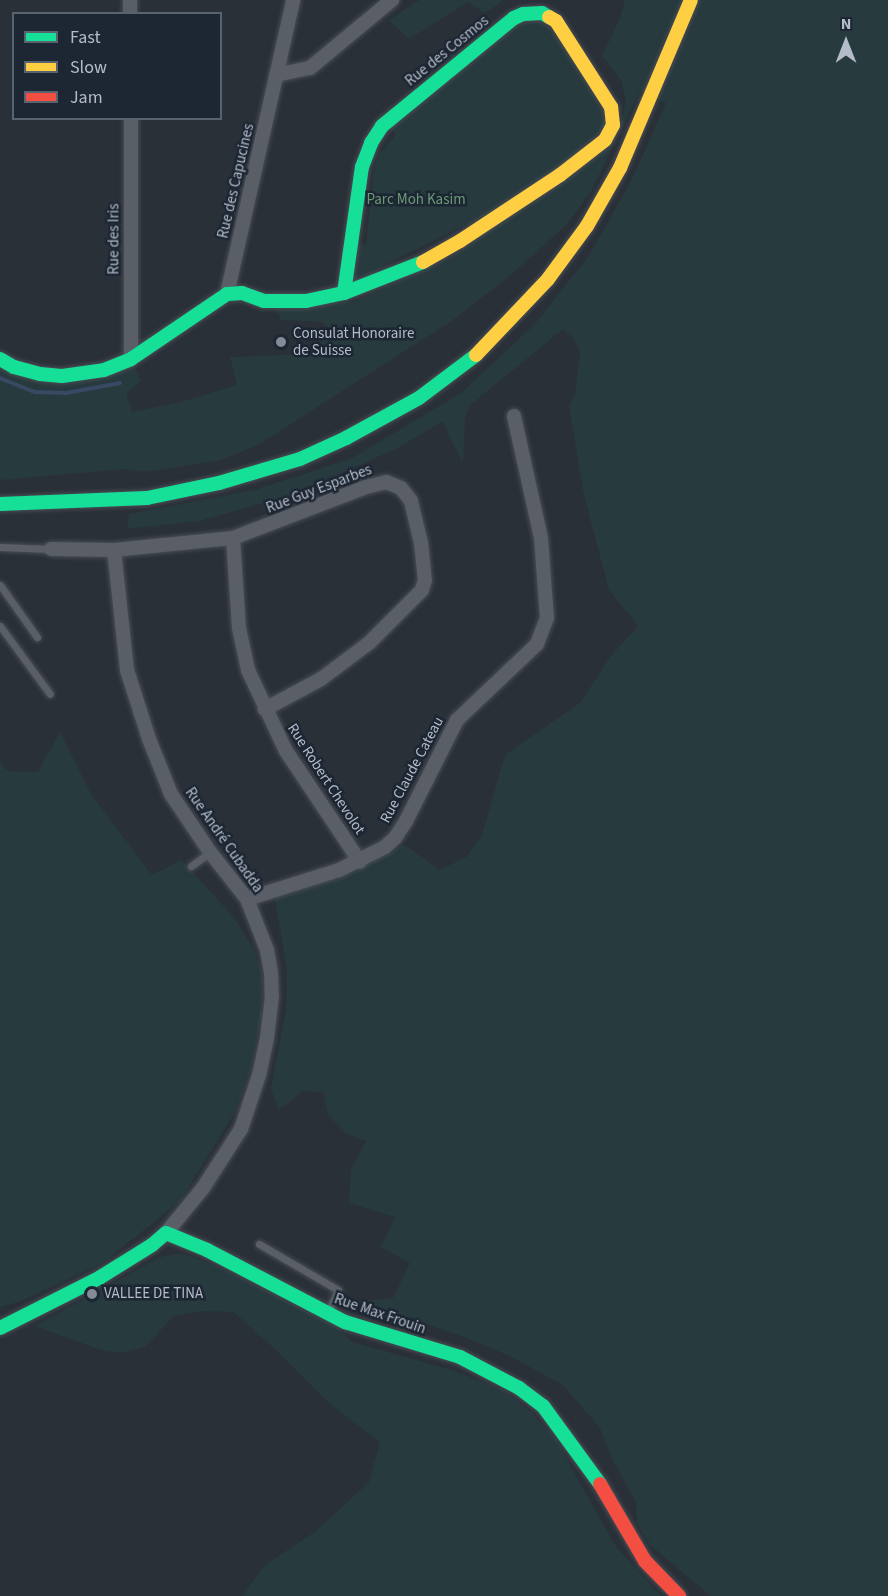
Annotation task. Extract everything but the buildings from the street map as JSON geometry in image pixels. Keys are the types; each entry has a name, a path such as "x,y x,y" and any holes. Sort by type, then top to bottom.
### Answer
{"street":[{"name":"Rue des Capucines","path":"227,294 293,0"},
{"path":"276,75 310,68 392,0"},
{"path":"0,504 147,498 269,470 346,438 419,398 478,354 548,279 587,226 620,168 691,0"},
{"name":"Rue des Cosmos","path":"227,294 242,293 264,301 306,301 344,293 410,269 460,242 560,175 605,140 613,125 611,107 556,21 542,13 523,14 514,18 382,126 370,143 362,167 344,293"},
{"name":"Rue des Iris","path":"130,120 131,359"},
{"path":"0,359 40,374 62,376 104,370 131,359 227,294"},
{"name":"Rue Claude Cateau","path":"247,899 360,862 395,838 457,720 527,655 543,633 547,618 541,538 514,416"},
{"name":"Rue Guy Esparbes","path":"51,549 114,550 233,538 386,482 401,488 411,501 424,564 422,590 369,643 321,679 265,709"},
{"name":"Rue Robert Chevolot","path":"233,538 239,628 248,670 285,751 360,862"},
{"name":"Rue André Cubadda","path":"114,550 127,670 171,794 210,852 247,899 267,950 271,973 272,996 260,1072 242,1129 208,1180 166,1233"},
{"path":"0,1328 99,1278 152,1245 166,1233"},
{"name":"Rue Max Frouin","path":"166,1233 207,1250 327,1314 477,1365 519,1388 543,1406 559,1425 600,1484 645,1561 679,1596"}],"lane":[{"path":"0,547 51,549"},
{"path":"0,585 37,637"},
{"path":"0,626 50,694"},
{"path":"191,866 210,852"},
{"path":"260,1244 338,1290 327,1314"}],"green space":[{"path":"419,0 504,0 485,13 468,2 409,39 389,20"},
{"path":"625,0 888,0 888,1596 711,1596 650,1545 637,1524 636,1502 612,1459 600,1428 563,1385 512,1357 464,1337 359,1301 393,1298 410,1263 381,1247 395,1217 349,1203 351,1169 366,1141 346,1133 328,1115 323,1092 302,1091 287,1105 278,1109 271,1088 286,1008 287,969 274,894 348,871 405,845 440,870 466,857 482,835 505,755 580,703 610,657 638,626 609,590 583,491 569,405 575,395 580,352 575,340 563,329 470,405 465,417 463,462 443,421 396,449 286,497 199,521 127,529 129,514 258,489 352,458 461,393 534,325 589,256 632,179 666,103 640,91 592,190 567,224 511,275 453,320 258,445 221,460 146,472 127,469 0,480 0,359 40,374 131,359 141,381 126,394 132,412 181,402 237,385 230,357 306,354 332,331 322,322 281,320 276,306 353,302 448,259 546,189 622,121 626,100 621,80 602,56 620,18"},
{"name":"Parc Moh Kasim","path":"543,18 608,109 604,136 475,229 465,225 379,268 371,279 352,281 355,243 366,245 374,169 379,154 396,135 390,127 506,28"},
{"path":"60,732 91,794 152,875 182,860 234,918 254,949 263,975 262,1011 251,1067 236,1111 180,1201 103,1263 19,1302 0,1307 0,762 6,771 38,772"},
{"path":"182,1253 223,1269 337,1327 352,1342 452,1370 504,1390 532,1413 556,1439 614,1544 661,1596 242,1596 265,1565 316,1531 369,1482 380,1442 329,1403 234,1312 201,1311 174,1316 145,1347 119,1353 98,1349 35,1326 160,1257"}],"waterway":[{"path":"0,378 35,392 66,393 120,383"}],"traffic: fast":[{"path":"344,293 362,167 371,143 382,126 514,18 523,14 542,13 549,17"},
{"path":"0,359 14,367 40,374 62,376 104,370 131,359 227,294 242,293 264,301 306,301 344,293 423,262"},
{"path":"0,504 147,498 219,483 300,459 346,438 419,398 476,355"},
{"path":"0,1328 99,1278 152,1245 166,1233 207,1250 345,1322 460,1357 519,1388 543,1406 600,1484"}],"traffic: slow":[{"path":"476,355 548,279 587,226 620,168 691,0"},
{"path":"423,262 460,241 560,175 605,140 613,125 611,107 556,21 549,17"}],"traffic: jam":[{"path":"600,1484 645,1561 679,1596"}],"place":[{"name":"Consulat Honoraire de Suisse","path":"281,342"},
{"name":"VALLEE DE TINA","path":"92,1294"}]}
